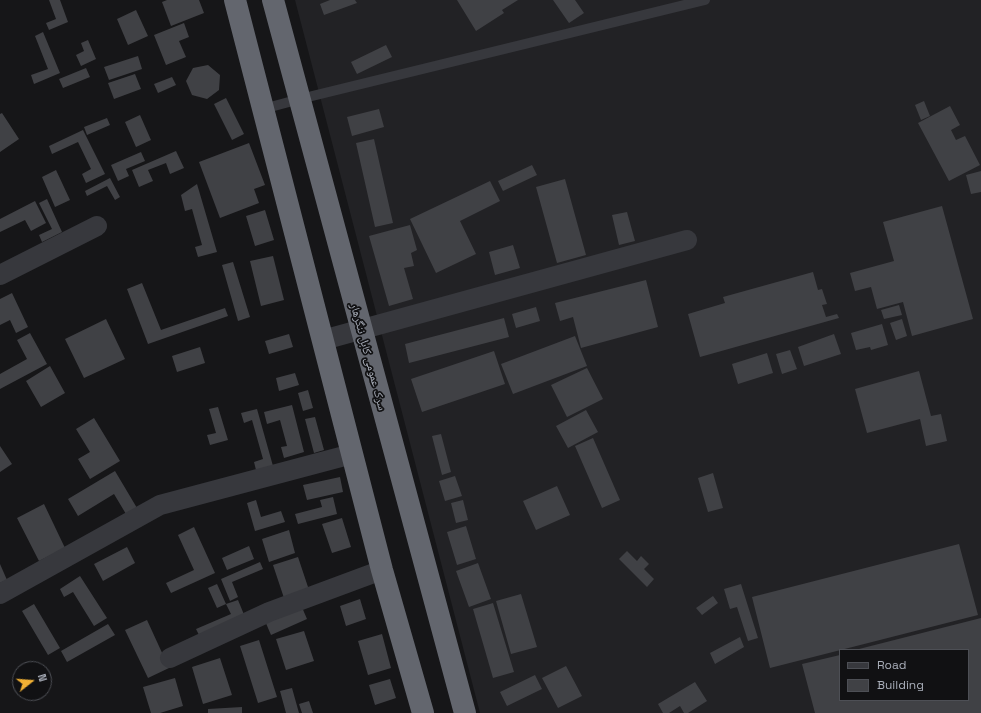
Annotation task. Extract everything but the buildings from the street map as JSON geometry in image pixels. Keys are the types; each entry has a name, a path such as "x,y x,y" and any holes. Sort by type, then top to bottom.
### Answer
{"highway":[{"path":"235,0 382,570 422,713"},
{"name":"سرک عمومی کابل ننگرهار","path":"273,0 465,713"}],"street":[{"path":"0,275 97,226"},
{"path":"323,340 687,240"},
{"path":"0,594 160,505 352,454"},
{"path":"170,658 269,612 382,570"}],"lane":[{"path":"263,109 300,98 705,0"}],"shaded area":[{"path":"295,0 981,0 981,713 480,713"}]}
